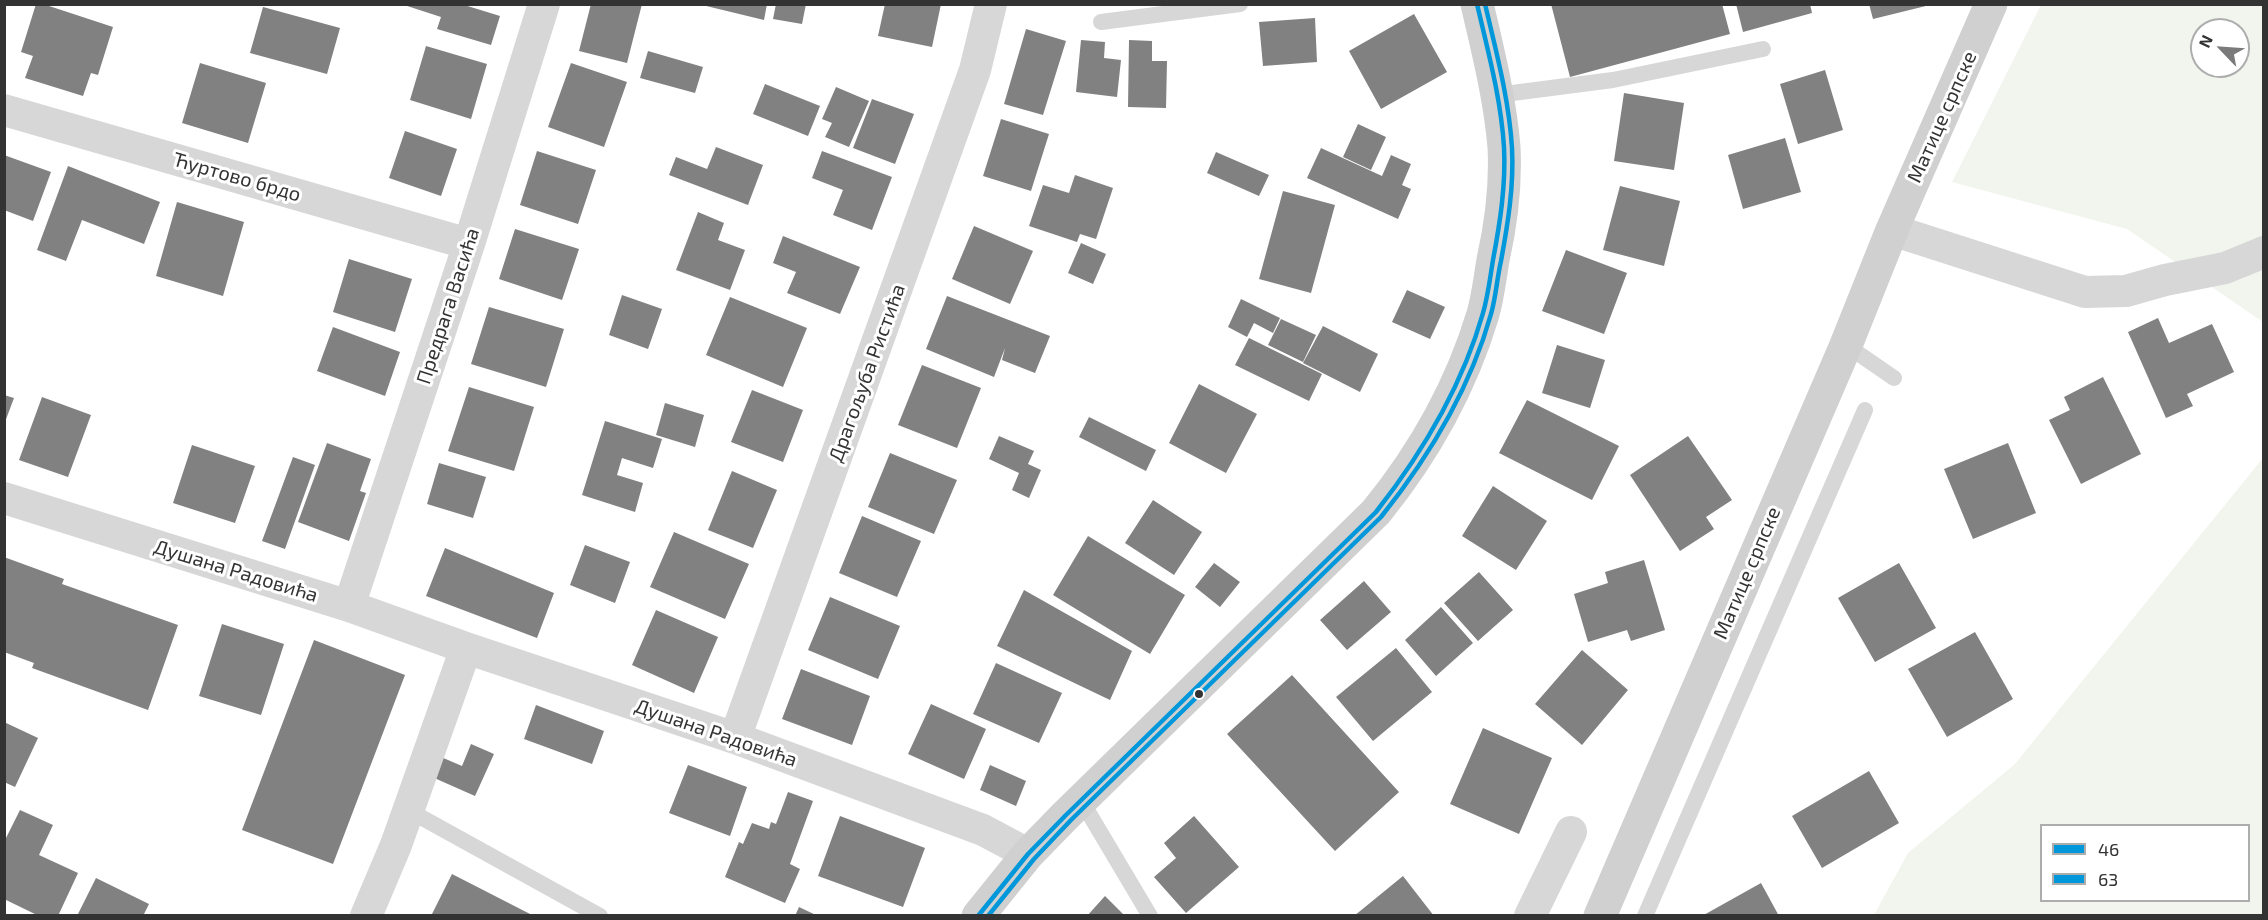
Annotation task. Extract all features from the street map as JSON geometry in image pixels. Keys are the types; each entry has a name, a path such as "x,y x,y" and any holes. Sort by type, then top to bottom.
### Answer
{"main road":[{"path":"978,915 1028,854 1081,800 1376,512 1400,483 1428,441 1452,395 1483,312 1498,239 1503,191 1504,148 1497,95 1477,4"},
{"name":"Матице српске","path":"1600,915 1846,345 1892,230 1991,4"}],"street":[{"name":"Предрага Васића","path":"349,606 469,244 544,4"},
{"name":"Драгољуба Ристића","path":"735,738 975,70 991,4"},
{"name":"Ћуртово брдо","path":"4,110 469,244"},
{"path":"1892,230 2085,292 2126,291 2165,280 2225,268 2264,252"},
{"name":"Душана Радовића","path":"4,498 349,606 466,648 735,738 983,830 1028,854"},
{"path":"366,915 408,810 466,648"},
{"path":"1530,915 1571,832"}],"lane":[{"path":"1101,22 1240,4"},
{"path":"1497,95 1613,80 1763,49"},
{"path":"1846,345 1894,378"},
{"path":"1644,915 1865,410"},
{"path":"1081,800 1150,915"},
{"path":"408,810 600,915"}],"shaded area":[{"path":"2041,5 2263,5 2263,322 2127,229 1952,182"},
{"path":"2263,458 2263,915 1874,915 1908,853 2015,764"}],"building":[{"path":"36,4 43,4 113,27 98,75 91,73 83,96 25,78 33,56 21,52"},
{"path":"401,4 461,4 500,16 491,45 437,29 441,17"},
{"path":"591,4 642,4 627,63 579,51"},
{"path":"698,4 767,4 764,20"},
{"path":"776,4 806,4 802,24 773,19"},
{"path":"885,4 941,4 932,47 878,36"},
{"path":"1551,4 1722,4 1730,34 1570,77"},
{"path":"1736,4 1810,4 1812,13 1743,32"},
{"path":"1869,4 1929,4 1930,5 1873,19"},
{"path":"263,7 340,28 327,74 250,53"},
{"path":"1414,14 1447,72 1381,109 1349,51"},
{"path":"1315,18 1317,62 1263,66 1259,22"},
{"path":"1026,29 1066,41 1043,115 1004,104"},
{"path":"1081,40 1105,42 1104,58 1121,60 1117,97 1076,92"},
{"path":"1129,40 1152,41 1152,61 1167,61 1166,108 1128,107"},
{"path":"426,46 487,64 471,119 410,100"},
{"path":"648,51 703,67 695,93 640,78"},
{"path":"200,63 266,83 248,143 182,123"},
{"path":"571,63 627,82 604,147 548,127"},
{"path":"1825,70 1843,130 1798,144 1780,84"},
{"path":"765,84 820,106 808,136 753,114"},
{"path":"836,87 869,101 849,147 825,137 832,123 822,119"},
{"path":"1624,93 1684,103 1674,170 1614,161"},
{"path":"872,99 914,114 895,164 853,148"},
{"path":"1001,119 1049,134 1031,191 983,176"},
{"path":"1358,124 1386,137 1371,170 1343,157"},
{"path":"405,131 457,149 441,196 389,178"},
{"path":"1785,138 1801,192 1743,209 1728,155"},
{"path":"716,147 763,165 748,205 669,175 676,157 707,169"},
{"path":"1321,148 1382,176 1391,155 1411,164 1402,185 1411,189 1398,219 1307,178"},
{"path":"537,151 596,170 578,224 520,205"},
{"path":"822,151 892,177 872,230 833,215 843,190 812,178"},
{"path":"1216,152 1269,175 1259,196 1207,173"},
{"path":"4,155 51,172 33,221 4,210"},
{"path":"68,166 160,202 144,244 82,220 66,261 37,250"},
{"path":"1075,175 1113,188 1096,239 1080,234 1077,242 1029,226 1043,185 1069,193"},
{"path":"1620,186 1680,201 1664,266 1603,250"},
{"path":"1283,191 1335,205 1311,293 1259,279"},
{"path":"177,202 244,222 223,296 156,276"},
{"path":"698,212 724,223 718,240 745,250 730,290 676,270"},
{"path":"974,226 1033,251 1010,304 952,279"},
{"path":"515,229 579,249 562,300 499,279"},
{"path":"783,236 860,267 840,314 787,293 796,272 773,263"},
{"path":"1081,243 1106,254 1093,284 1068,273"},
{"path":"1566,250 1627,273 1604,334 1542,311"},
{"path":"349,259 412,279 395,332 333,312"},
{"path":"1407,290 1445,307 1430,339 1392,322"},
{"path":"622,295 662,309 648,349 609,335"},
{"path":"947,296 1050,336 1035,373 1002,360 1005,348 994,377 926,349"},
{"path":"730,297 807,328 783,387 706,355"},
{"path":"1241,299 1280,318 1273,333 1254,323 1247,337 1228,327"},
{"path":"489,307 564,329 546,387 471,364"},
{"path":"2158,318 2169,343 2212,324 2234,372 2187,394 2193,406 2166,418 2128,332"},
{"path":"1281,319 1316,335 1303,362 1268,345"},
{"path":"1323,326 1378,354 1360,392 1303,363"},
{"path":"333,327 400,352 385,396 317,371"},
{"path":"1249,338 1322,374 1309,401 1235,365"},
{"path":"1557,345 1605,360 1590,408 1542,393"},
{"path":"922,365 981,388 957,448 898,425"},
{"path":"2103,377 2141,454 2081,484 2049,420 2070,410 2064,397"},
{"path":"1199,384 1257,414 1226,473 1169,443"},
{"path":"469,387 534,407 514,471 448,451"},
{"path":"752,390 803,410 783,462 731,442"},
{"path":"4,395 14,398 5,422 4,422"},
{"path":"42,397 91,415 68,477 19,460"},
{"path":"1527,400 1619,446 1592,500 1499,453"},
{"path":"665,403 704,415 695,447 656,435"},
{"path":"1089,417 1156,450 1146,471 1079,437"},
{"path":"605,421 662,439 653,468 622,458 617,475 643,483 635,512 582,495"},
{"path":"999,436 1034,451 1028,464 1041,470 1029,498 1012,490 1019,473 989,459"},
{"path":"1688,436 1732,500 1706,517 1714,529 1680,551 1630,475"},
{"path":"327,443 371,459 360,491 366,493 349,541 298,522"},
{"path":"2008,443 2036,513 1973,539 1944,469"},
{"path":"192,445 255,466 235,523 173,503"},
{"path":"890,453 957,480 934,534 868,507"},
{"path":"293,457 315,465 285,549 262,541"},
{"path":"439,463 486,477 473,518 427,504"},
{"path":"732,471 777,490 753,548 708,530"},
{"path":"1493,486 1547,521 1516,570 1462,536"},
{"path":"1153,500 1202,532 1174,575 1125,543"},
{"path":"862,516 921,541 897,597 839,573"},
{"path":"674,532 749,564 725,619 650,587"},
{"path":"1088,536 1185,595 1150,654 1053,595"},
{"path":"585,545 630,562 615,603 570,585"},
{"path":"445,548 554,593 537,638 426,596"},
{"path":"4,557 64,579 62,584 178,625 148,710 32,668 34,663 4,652"},
{"path":"1644,560 1665,630 1631,641 1627,630 1588,642 1574,594 1608,583 1605,572"},
{"path":"1214,563 1240,582 1220,607 1195,587"},
{"path":"1899,563 1936,628 1875,662 1838,598"},
{"path":"1479,572 1513,610 1478,641 1444,603"},
{"path":"1364,581 1391,612 1347,650 1320,620"},
{"path":"1024,590 1132,651 1110,700 997,646"},
{"path":"830,597 900,626 878,679 808,650"},
{"path":"1441,607 1473,643 1436,676 1405,640"},
{"path":"656,610 718,637 694,693 632,665"},
{"path":"222,624 284,644 261,715 199,696"},
{"path":"1975,632 2013,699 1947,737 1908,669"},
{"path":"314,640 405,675 333,864 242,830"},
{"path":"1396,648 1432,692 1373,741 1336,697"},
{"path":"1582,650 1628,690 1582,745 1535,704"},
{"path":"996,663 1062,693 1039,743 973,714"},
{"path":"801,669 870,696 852,745 782,719"},
{"path":"1292,675 1399,792 1335,851 1227,734"},
{"path":"931,704 986,729 964,779 908,754"},
{"path":"536,705 604,731 592,764 524,739"},
{"path":"4,722 38,738 15,787 4,782"},
{"path":"1483,728 1552,758 1519,834 1450,804"},
{"path":"471,744 494,754 475,796 432,777 441,757 462,766"},
{"path":"688,765 747,787 730,836 669,813"},
{"path":"990,765 1026,781 1016,806 980,790"},
{"path":"1869,771 1899,823 1822,868 1792,816"},
{"path":"788,792 813,801 790,864 800,869 785,903 725,877 739,842 743,844 752,823 769,829 771,822 776,824"},
{"path":"20,810 53,825 39,855 78,873 58,916 39,916 4,899 4,842"},
{"path":"840,816 925,848 903,907 818,876"},
{"path":"1194,816 1239,867 1186,913 1154,877 1176,858 1164,843"},
{"path":"452,874 534,916 431,916"},
{"path":"1403,876 1434,916 1354,916"},
{"path":"96,878 149,904 143,916 77,916"},
{"path":"1761,883 1779,916 1702,916"},
{"path":"1105,896 1125,916 1087,916"},
{"path":"799,907 818,916 795,916"}],"transit line":[{"name":"46","path":"978,916 1028,854 1066,815 1376,512 1410,466 1439,418 1464,367 1483,313 1488,294 1503,190 1504,147 1500,111 1477,4"},
{"name":"63","path":"988,916 1034,859 1071,820 1381,517 1415,471 1446,421 1472,369 1491,314 1506,233 1511,190 1512,148 1508,111 1485,4"}]}
